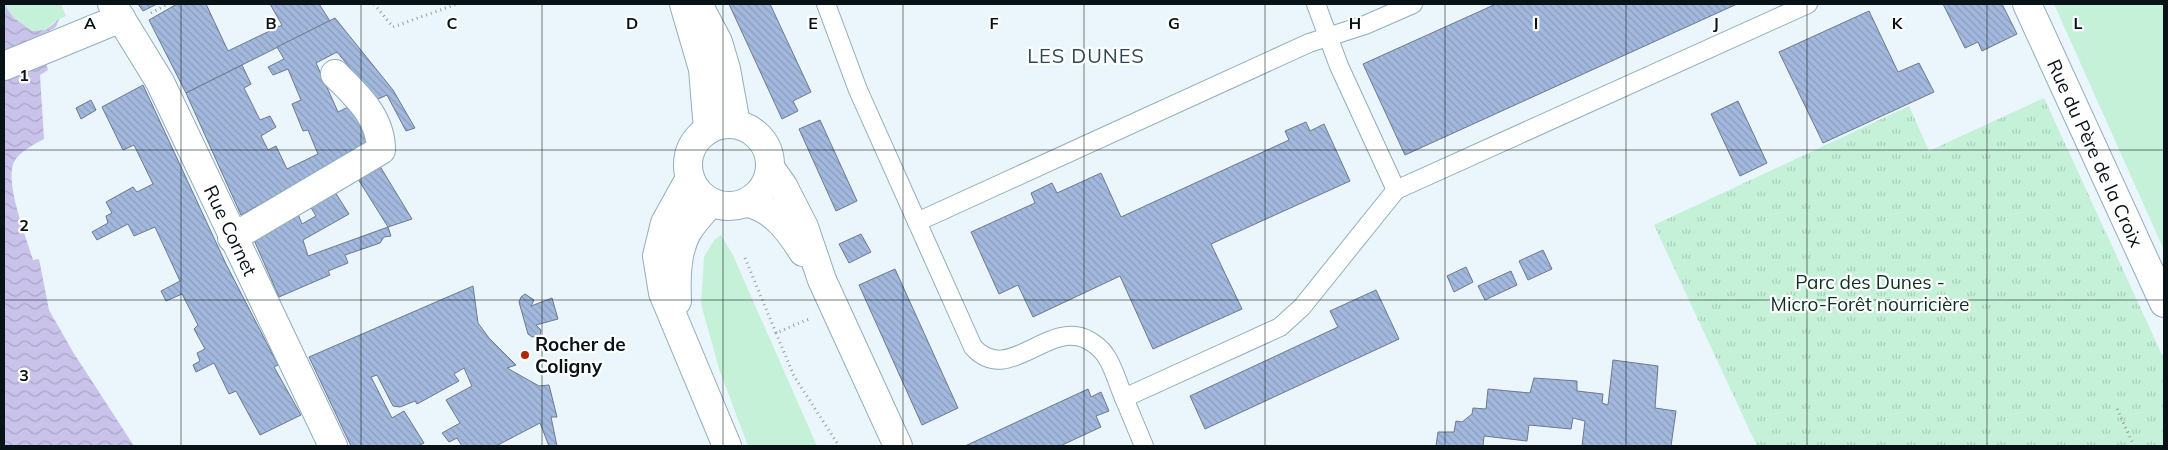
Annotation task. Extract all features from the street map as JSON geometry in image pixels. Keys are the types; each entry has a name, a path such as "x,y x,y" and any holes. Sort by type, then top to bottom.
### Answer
{"street":[{"path":"684,4 703,68 708,130"},
{"path":"698,4 718,42 726,70 736,124"},
{"name":"Rue du Père de la Croix","path":"2026,4 2164,303"},
{"path":"4,66 76,36 117,11"},
{"name":"Rue Cornet","path":"117,11 160,82 232,238 333,446"},
{"path":"232,238 381,150 381,137 367,106 335,74"},
{"path":"748,203 759,194 767,183 771,169 766,145 753,132 736,124 726,124 708,130 697,139 691,151 688,164 694,188 711,202 728,206 748,203 761,206 790,231 822,280"},
{"path":"771,169 783,186 804,227 822,280 898,446"},
{"path":"690,178 665,223 657,256 663,293 678,333 727,446"},
{"path":"678,333 676,286 678,258 682,242 689,229 711,202"}],"lane":[{"path":"1316,4 1339,66 1396,190"},
{"path":"917,222 1328,36 1365,25 1413,4"},
{"path":"1124,398 1280,327 1302,307 1396,190 1808,4"},
{"path":"832,6 858,90 972,347 986,358 1003,359 1014,357 1056,338 1068,335 1081,337 1095,343 1106,355 1144,446"}],"path":[{"path":"374,4 393,27 457,4"},
{"path":"745,258 794,376 839,446"},
{"path":"776,333 835,308"},
{"path":"2117,409 2134,446"}],"green space":[{"path":"4,4 61,4 66,16 54,22 46,30 32,31 14,18"},
{"path":"2054,4 2164,4 2164,250"},
{"name":"Parc des Dunes - Micro-Forêt nourricière","path":"2044,98 2164,359 2164,446 1757,446 1654,225 1909,106 1929,151"},
{"path":"721,235 732,253 817,446 748,446 719,369 701,304 704,257 714,240"}],"water":[{"path":"4,4 14,18 32,31 46,30 59,19 56,27 37,38 48,70 40,75 44,139 23,151 14,162 12,183 14,196 33,260 39,259 49,310 73,352 134,446 4,446"}],"building":[{"path":"138,4 157,4 143,11"},
{"path":"177,4 206,4 228,51 282,25 270,4 319,4 330,21 186,93 149,20"},
{"path":"729,4 770,4 811,92 793,101 798,111 782,119"},
{"path":"1496,4 1737,4 1405,155 1363,64"},
{"path":"1943,4 2002,4 2017,34 1982,51 1978,42 1965,48"},
{"path":"1869,11 1898,72 1919,63 1934,92 1823,143 1779,52"},
{"path":"335,18 393,90 415,128 406,131 387,95 376,100 337,52 316,63 338,112 350,106 373,141 241,215 186,93 242,65 251,84 244,88 260,120 270,116 276,127 261,136 268,150 276,146 287,169 318,154 308,130 303,131 292,104 301,100 288,69 273,75 268,67 284,59 277,47"},
{"path":"143,85 226,264 278,365 274,367 301,415 260,435 236,391 229,394 214,363 196,372 193,365 200,361 197,353 205,349 194,329 198,325 182,294 166,301 161,291 180,281 155,227 134,236 128,224 97,240 92,232 108,223 106,216 112,213 106,202 133,187 137,192 153,184 134,145 123,150 102,107"},
{"path":"91,100 96,110 81,119 76,108"},
{"path":"1738,101 1767,163 1740,176 1711,114"},
{"path":"820,120 857,201 836,211 799,129"},
{"path":"1306,122 1310,131 1324,124 1350,181 1211,244 1242,309 1153,349 1120,276 1033,317 1018,285 999,294 971,232 1035,203 1031,193 1052,183 1057,193 1101,173 1121,217 1289,140 1285,131"},
{"path":"378,163 412,219 388,227 358,179"},
{"path":"335,192 349,214 303,240 308,256 388,227 391,236 384,237 380,243 345,255 348,263 328,271 330,275 279,297 254,240 298,214 302,224 316,216 310,206"},
{"path":"861,234 871,252 849,263 839,244"},
{"path":"1543,250 1552,269 1528,280 1519,261"},
{"path":"1466,267 1473,282 1454,292 1447,276"},
{"path":"895,269 958,408 922,425 859,285"},
{"path":"1511,271 1517,285 1485,300 1478,286"},
{"path":"473,286 478,323 489,338 516,365 507,368 539,386 549,385 557,417 551,417 557,446 549,446 540,423 496,446 462,446 457,438 449,442 442,433 460,423 446,400 472,386 464,368 454,374 459,381 417,404 415,401 400,407 393,406 377,375 371,377 392,418 404,411 424,443 418,446 351,446 309,357"},
{"path":"1376,290 1399,339 1205,429 1190,396 1338,327 1330,311"},
{"path":"525,294 534,300 531,306 552,298 558,319 536,325 541,330 540,336 532,337 528,334 519,302"},
{"path":"1613,360 1658,366 1655,408 1676,411 1671,446 1582,446 1585,421 1573,418 1571,429 1529,425 1527,441 1484,436 1483,446 1436,446 1438,432 1454,432 1456,421 1462,422 1472,414 1473,408 1486,409 1488,389 1530,393 1534,378 1577,381 1577,391 1603,394 1602,403 1608,405"},
{"path":"1088,389 1091,397 1101,392 1109,411 1096,416 1101,427 1060,446 965,446"}],"place":[{"name":"Rocher de Coligny","path":"525,355"}],"district":[{"name":"LES DUNES","path":"1086,56"}]}
